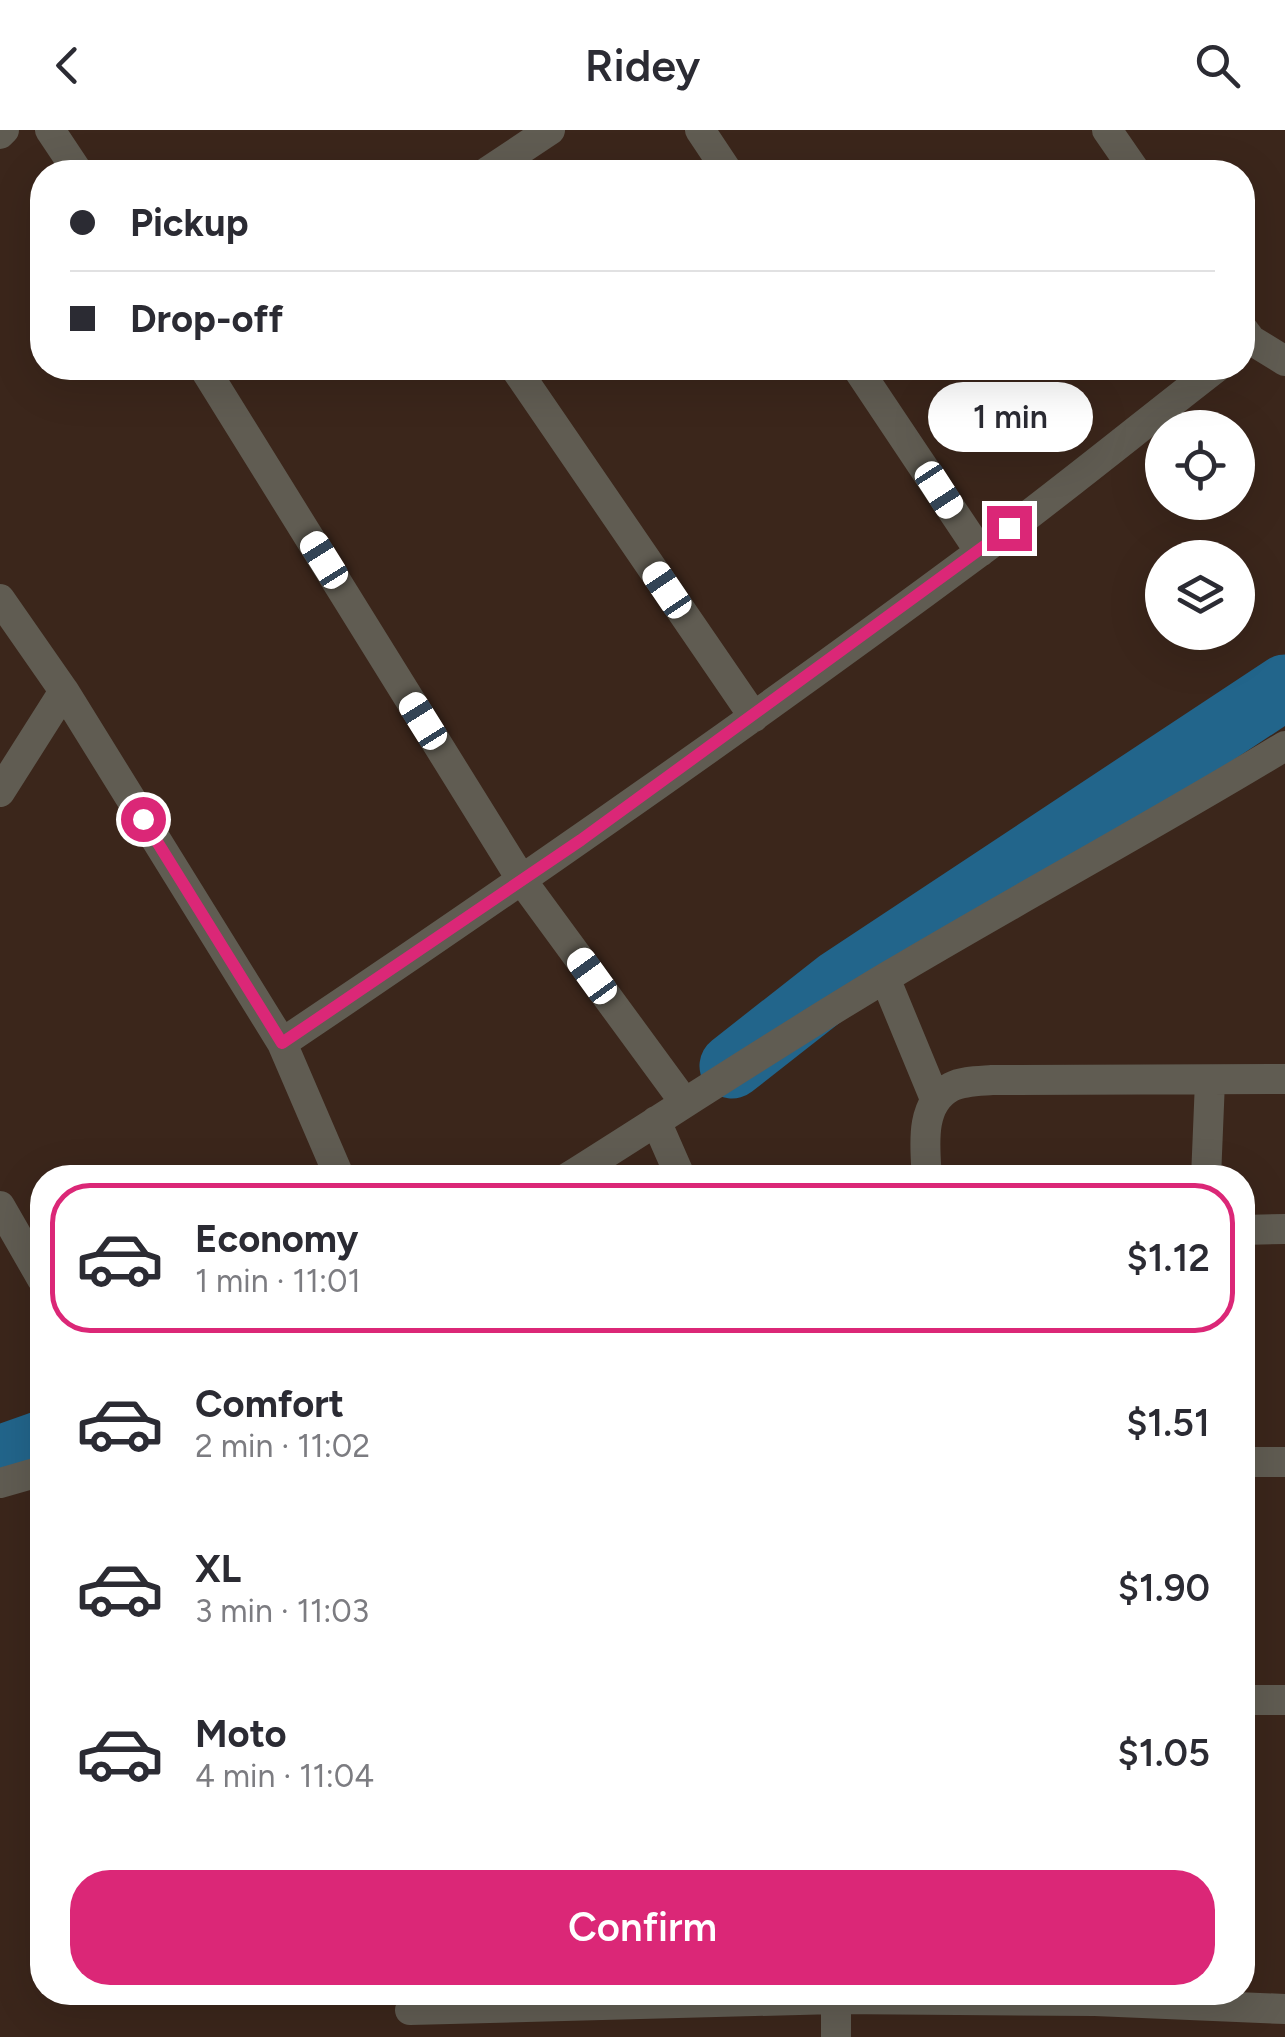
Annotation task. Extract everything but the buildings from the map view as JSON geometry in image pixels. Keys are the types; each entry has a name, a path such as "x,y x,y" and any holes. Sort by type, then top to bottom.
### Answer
{"street":[{"path":"50,130 70,160"},
{"path":"505,160 550,130"},
{"path":"700,130 720,160"},
{"path":"1107,130 1128,160"},
{"path":"1255,344 1285,361"},
{"path":"211,380 523,882 685,1103"},
{"path":"522,380 754,717"},
{"path":"866,380 980,552"},
{"path":"282,1043 523,882 754,717 980,552 1201,380"},
{"path":"0,599 64,691 282,1043 334,1165"},
{"path":"0,792 64,691"},
{"path":"588,1165 885,978 1285,746"},
{"path":"885,978 934,1099"},
{"path":"926,1165 925,1130 934,1099 954,1084 992,1080 1285,1079"},
{"path":"1207,1165 1210,1081"},
{"path":"656,1121 675,1165"},
{"path":"0,1206 30,1259"},
{"path":"1255,1230 1285,1230"},
{"path":"1255,1462 1285,1462"},
{"path":"0,1483 30,1474"},
{"path":"1255,1700 1285,1700"},
{"path":"410,2013 672,2005"},
{"path":"836,2005 836,2037"},
{"path":"1212,2005 1285,2010"}],"waterway":[{"path":"732,1066 839,982 1285,687"},
{"path":"0,1458 30,1447"}],"route":[{"path":"143,819 282,1043 523,882 1009,528"}]}
